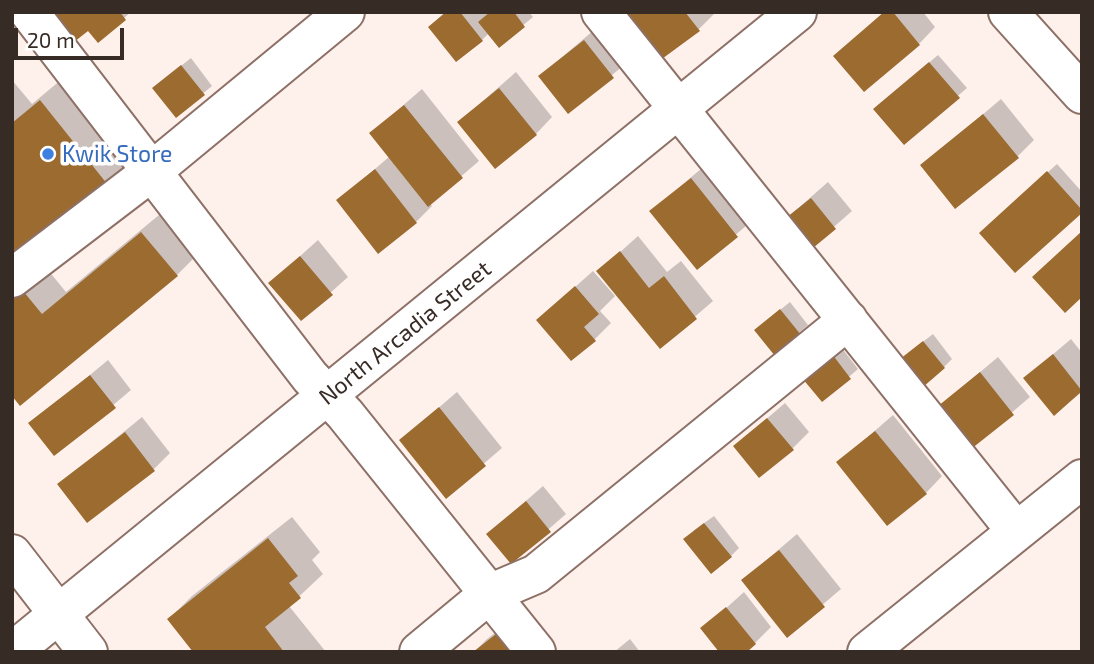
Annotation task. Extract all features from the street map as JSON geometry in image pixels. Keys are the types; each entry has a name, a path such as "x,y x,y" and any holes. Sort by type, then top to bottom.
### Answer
{"street":[{"path":"29,12 310,377 536,652"},
{"path":"12,278 151,172 345,12"},
{"path":"601,12 1016,531"},
{"name":"North Arcadia Street","path":"12,652 797,12"},
{"path":"1008,12 1082,94"},
{"path":"419,652 489,594 536,574 848,320"},
{"path":"867,652 1082,479"},
{"path":"12,554 88,652"}],"building":[{"path":"50,12 120,12 126,20 98,43 88,31 74,42"},
{"path":"446,12 460,12 483,41 456,62 428,27"},
{"path":"490,12 514,12 525,27 499,48 478,22"},
{"path":"615,12 685,12 700,31 655,64"},
{"path":"884,12 893,12 920,45 864,92 833,56"},
{"path":"584,40 614,78 568,114 538,76"},
{"path":"929,62 960,98 904,145 873,109"},
{"path":"181,65 205,95 176,118 152,88"},
{"path":"499,88 537,135 495,169 457,122"},
{"name":"Kwik Store","path":"40,100 108,185 12,263 12,123"},
{"path":"404,105 463,178 428,207 369,133"},
{"path":"983,114 1019,158 955,209 920,165"},
{"path":"375,169 417,223 378,254 336,200"},
{"path":"1047,171 1082,213 1015,273 979,233"},
{"path":"691,178 738,237 697,270 649,211"},
{"path":"811,198 836,229 802,257 777,225"},
{"path":"1082,231 1082,297 1065,313 1032,277"},
{"path":"141,232 178,276 20,406 12,396 12,292 19,286 42,314"},
{"path":"620,251 649,288 664,276 697,319 660,349 596,271"},
{"path":"300,256 333,295 301,321 268,283"},
{"path":"575,286 599,314 584,327 596,341 571,361 536,320"},
{"path":"780,309 801,335 775,356 754,330"},
{"path":"923,341 945,368 923,387 900,359"},
{"path":"832,354 851,379 822,402 802,378"},
{"path":"1053,354 1082,391 1054,416 1023,378"},
{"path":"980,372 1014,415 961,457 927,415"},
{"path":"90,375 116,408 54,456 28,423"},
{"path":"439,407 486,466 446,499 399,440"},
{"path":"767,418 794,450 759,478 733,446"},
{"path":"875,431 927,494 887,526 836,462"},
{"path":"125,432 155,471 87,523 57,484"},
{"path":"526,501 551,532 511,564 486,534"},
{"path":"704,523 732,557 711,574 683,539"},
{"path":"268,538 298,576 289,583 301,598 265,627 284,652 193,652 167,619"},
{"path":"779,550 825,607 787,638 741,580"},
{"path":"726,607 756,644 747,652 719,652 700,628"},
{"path":"496,634 510,652 473,652"}],"place":[{"name":"Kwik Store","path":"48,154"}]}
